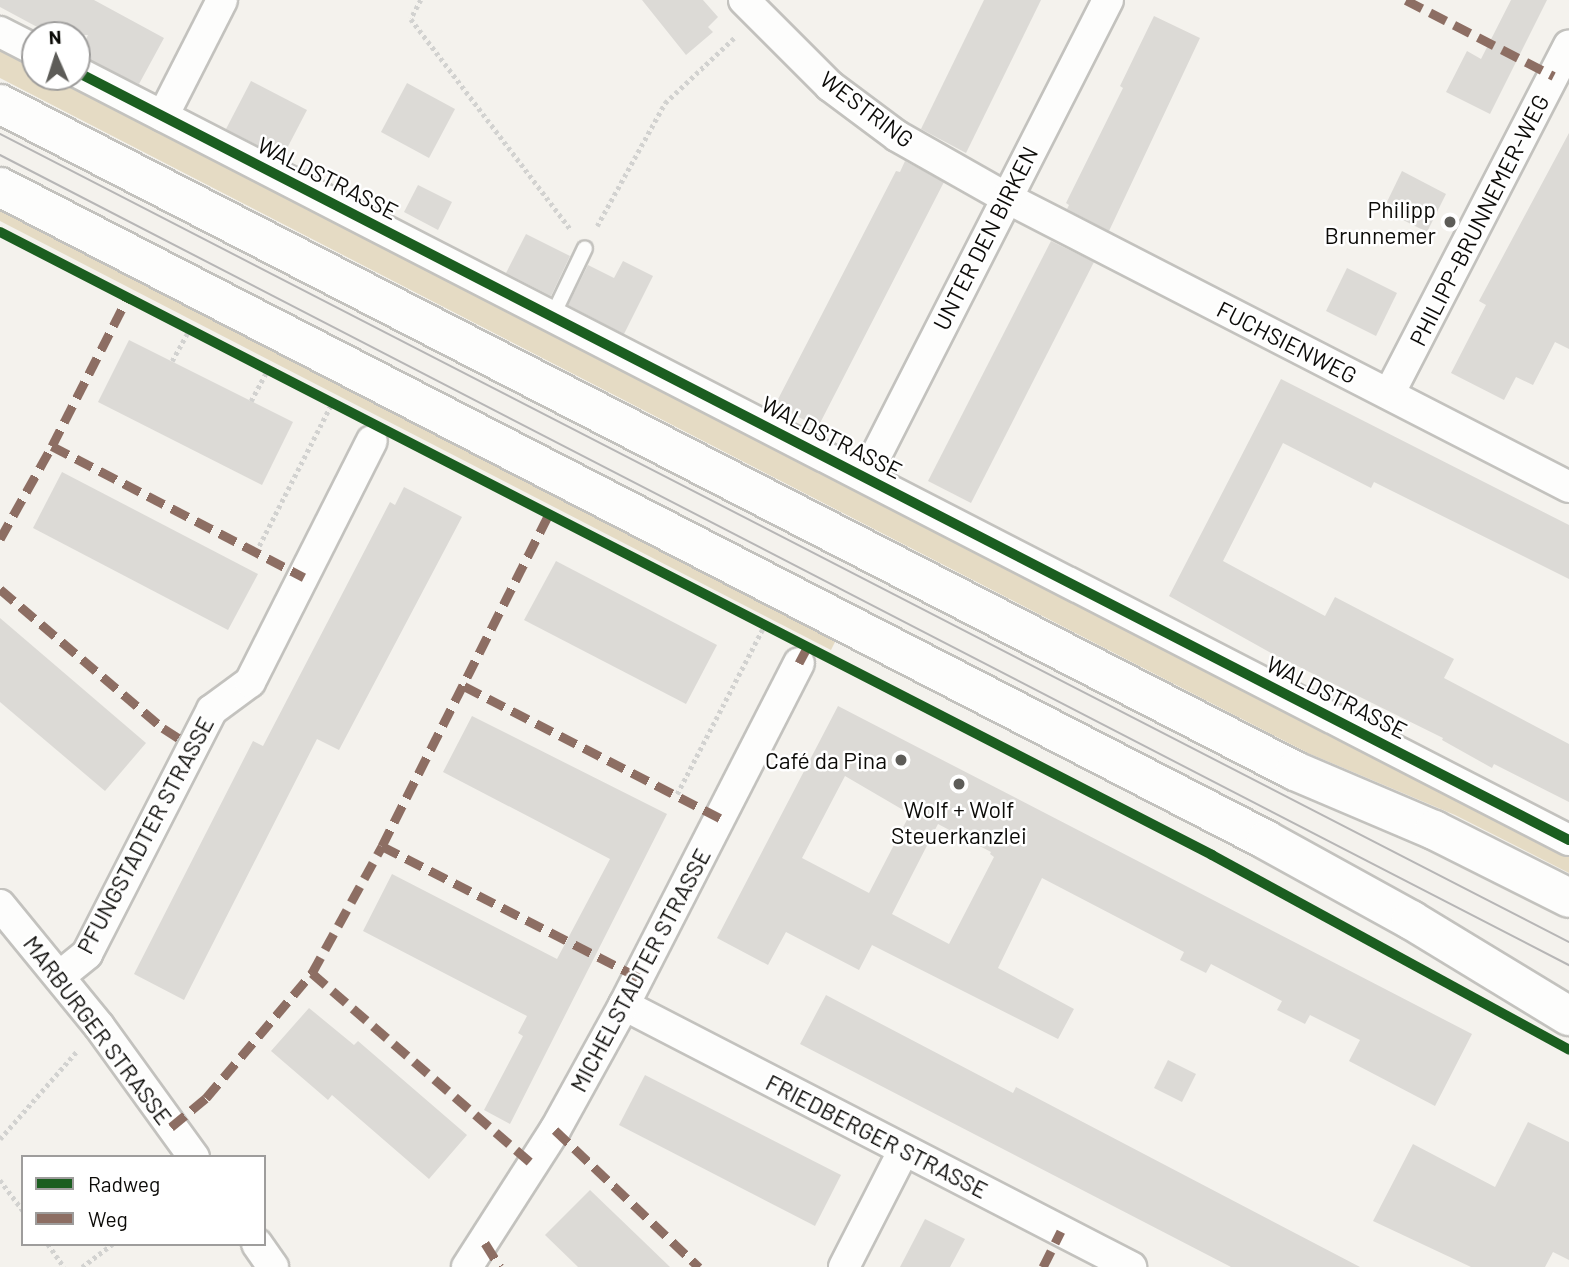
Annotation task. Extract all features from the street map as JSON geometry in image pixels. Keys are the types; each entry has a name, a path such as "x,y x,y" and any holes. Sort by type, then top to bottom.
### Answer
{"main road":[{"path":"0,104 1295,771 1434,830 1569,898"},
{"path":"0,187 1266,840 1411,919 1569,1016"}],"street":[{"path":"163,116 222,0"},
{"name":"UNTER DEN BIRKEN","path":"865,477 1005,197 1108,0"},
{"name":"WESTRING","path":"752,8 830,86 897,136 1005,197"},
{"path":"0,32 21,43"},
{"name":"PHILIPP-BRUNNEMER-WEG","path":"1389,394 1569,46"},
{"name":"WALDSTRASSE","path":"91,79 1569,840"},
{"name":"FUCHSIENWEG","path":"1005,197 1569,486"},
{"name":"PFUNGSTADTER STRASSE","path":"60,976 87,954 212,710 250,682 372,441"},
{"name":"MICHELSTADTER STRASSE","path":"467,1267 555,1130 624,1005 799,663"},
{"name":"MARBURGER STRASSE","path":"0,905 99,1026 193,1155"},
{"name":"FRIEDBERGER STRASSE","path":"624,1005 1131,1267"},
{"path":"845,1267 904,1150"},
{"path":"258,1246 273,1267"}],"lane":[{"path":"552,317 585,248"}],"path":[{"path":"421,0 411,19 585,248 665,103 752,8"},
{"path":"172,361 190,328"},
{"path":"251,401 268,369"},
{"path":"256,552 332,403"},
{"path":"677,794 765,624"},
{"path":"0,1139 99,1026"},
{"path":"0,1180 21,1207"},
{"path":"49,1246 64,1267"},
{"path":"82,1267 109,1246"}],"shaded area":[{"path":"0,46 21,57 21,89 0,78"},
{"path":"25,91 87,91 1569,855 1569,873 1455,815 1308,753"},
{"path":"0,208 837,638 831,650 0,221"}],"building":[{"path":"0,0 94,0 164,38 139,84 91,61 91,21 26,21 0,7"},
{"path":"642,0 703,0 718,17 708,27 713,32 686,55"},
{"path":"984,0 1041,0 966,153 921,129"},
{"path":"1511,0 1547,0 1490,114 1446,92 1467,51 1481,59"},
{"path":"1154,16 1200,38 1109,231 1067,209 1069,205 1066,203 1123,88 1120,86"},
{"path":"251,81 307,110 282,158 226,129"},
{"path":"407,83 455,109 429,158 381,132"},
{"path":"1569,133 1569,349 1555,342 1533,385 1516,377 1504,400 1451,373 1486,305 1479,301"},
{"path":"905,161 944,182 818,427 775,405 896,171 900,172"},
{"path":"1402,171 1446,194 1427,232 1383,210"},
{"path":"418,185 452,202 438,230 404,212"},
{"path":"526,234 570,256 551,296 506,273"},
{"path":"1051,241 1094,262 971,503 928,481"},
{"path":"623,261 653,276 624,334 568,305 588,265 614,278"},
{"path":"1347,268 1397,293 1376,336 1326,311"},
{"path":"129,340 293,422 262,485 98,402"},
{"path":"1281,379 1569,525 1569,579 1374,482 1371,488 1283,443 1223,561 1325,616 1335,597 1454,659 1444,678 1569,744 1569,802 1494,764 1492,768 1442,740 1443,738 1271,653 1169,596"},
{"path":"62,472 258,574 228,630 33,528"},
{"path":"404,487 462,517 339,750 317,739 184,1000 134,974 253,741 263,746 390,502 395,505"},
{"path":"556,561 717,645 686,704 524,620"},
{"path":"0,618 146,743 105,791 0,702"},
{"path":"838,706 1472,1034 1435,1106 1349,1061 1360,1040 1310,1015 1305,1024 1277,1010 1282,1001 1211,964 1206,973 1180,960 1184,952 1042,878 998,968 1074,1009 1058,1039 872,945 859,970 786,932 768,965 717,938","holes":["845,776 910,814 869,893 802,858","938,824 991,852 994,857 949,944 892,914"]},
{"path":"472,716 667,814 510,1124 484,1110 523,1036 518,1033 527,1016 363,931 392,874 557,959 610,859 443,772"},
{"path":"826,995 1013,1093 1016,1087 1360,1267 1231,1267 800,1044"},
{"path":"309,1008 354,1045 358,1041 467,1135 429,1179 332,1095 328,1100 271,1051"},
{"path":"1168,1060 1196,1074 1182,1102 1154,1088"},
{"path":"645,1075 841,1175 815,1226 619,1125"},
{"path":"1528,1122 1569,1142 1569,1260 1553,1252 1545,1267 1471,1267 1373,1221 1413,1144 1495,1187"},
{"path":"590,1190 670,1267 578,1267 545,1235"},
{"path":"925,1219 965,1239 950,1267 900,1267"}],"tram line":[{"path":"0,134 1569,942"},
{"path":"0,155 1569,965"}],"marked path":[{"path":"1406,0 1554,76"},
{"path":"0,539 52,446 128,297"},
{"path":"52,446 304,577"},
{"path":"171,1127 206,1098 312,973 382,846 549,514"},
{"path":"0,589 163,728 192,747"},
{"path":"799,663 808,646"},
{"path":"464,686 720,818"},
{"path":"382,846 638,977"},
{"path":"312,973 534,1165"},
{"path":"555,1130 699,1267"},
{"path":"1043,1267 1061,1231"},
{"path":"485,1243 500,1267"}],"cycle path":[{"path":"91,79 1569,840"},
{"path":"0,232 1212,855 1569,1050"}],"place":[{"name":"Philipp Brunnemer","path":"1450,222"},
{"name":"Café da Pina","path":"901,760"},
{"name":"Wolf + Wolf Steuerkanzlei","path":"959,784"}]}
